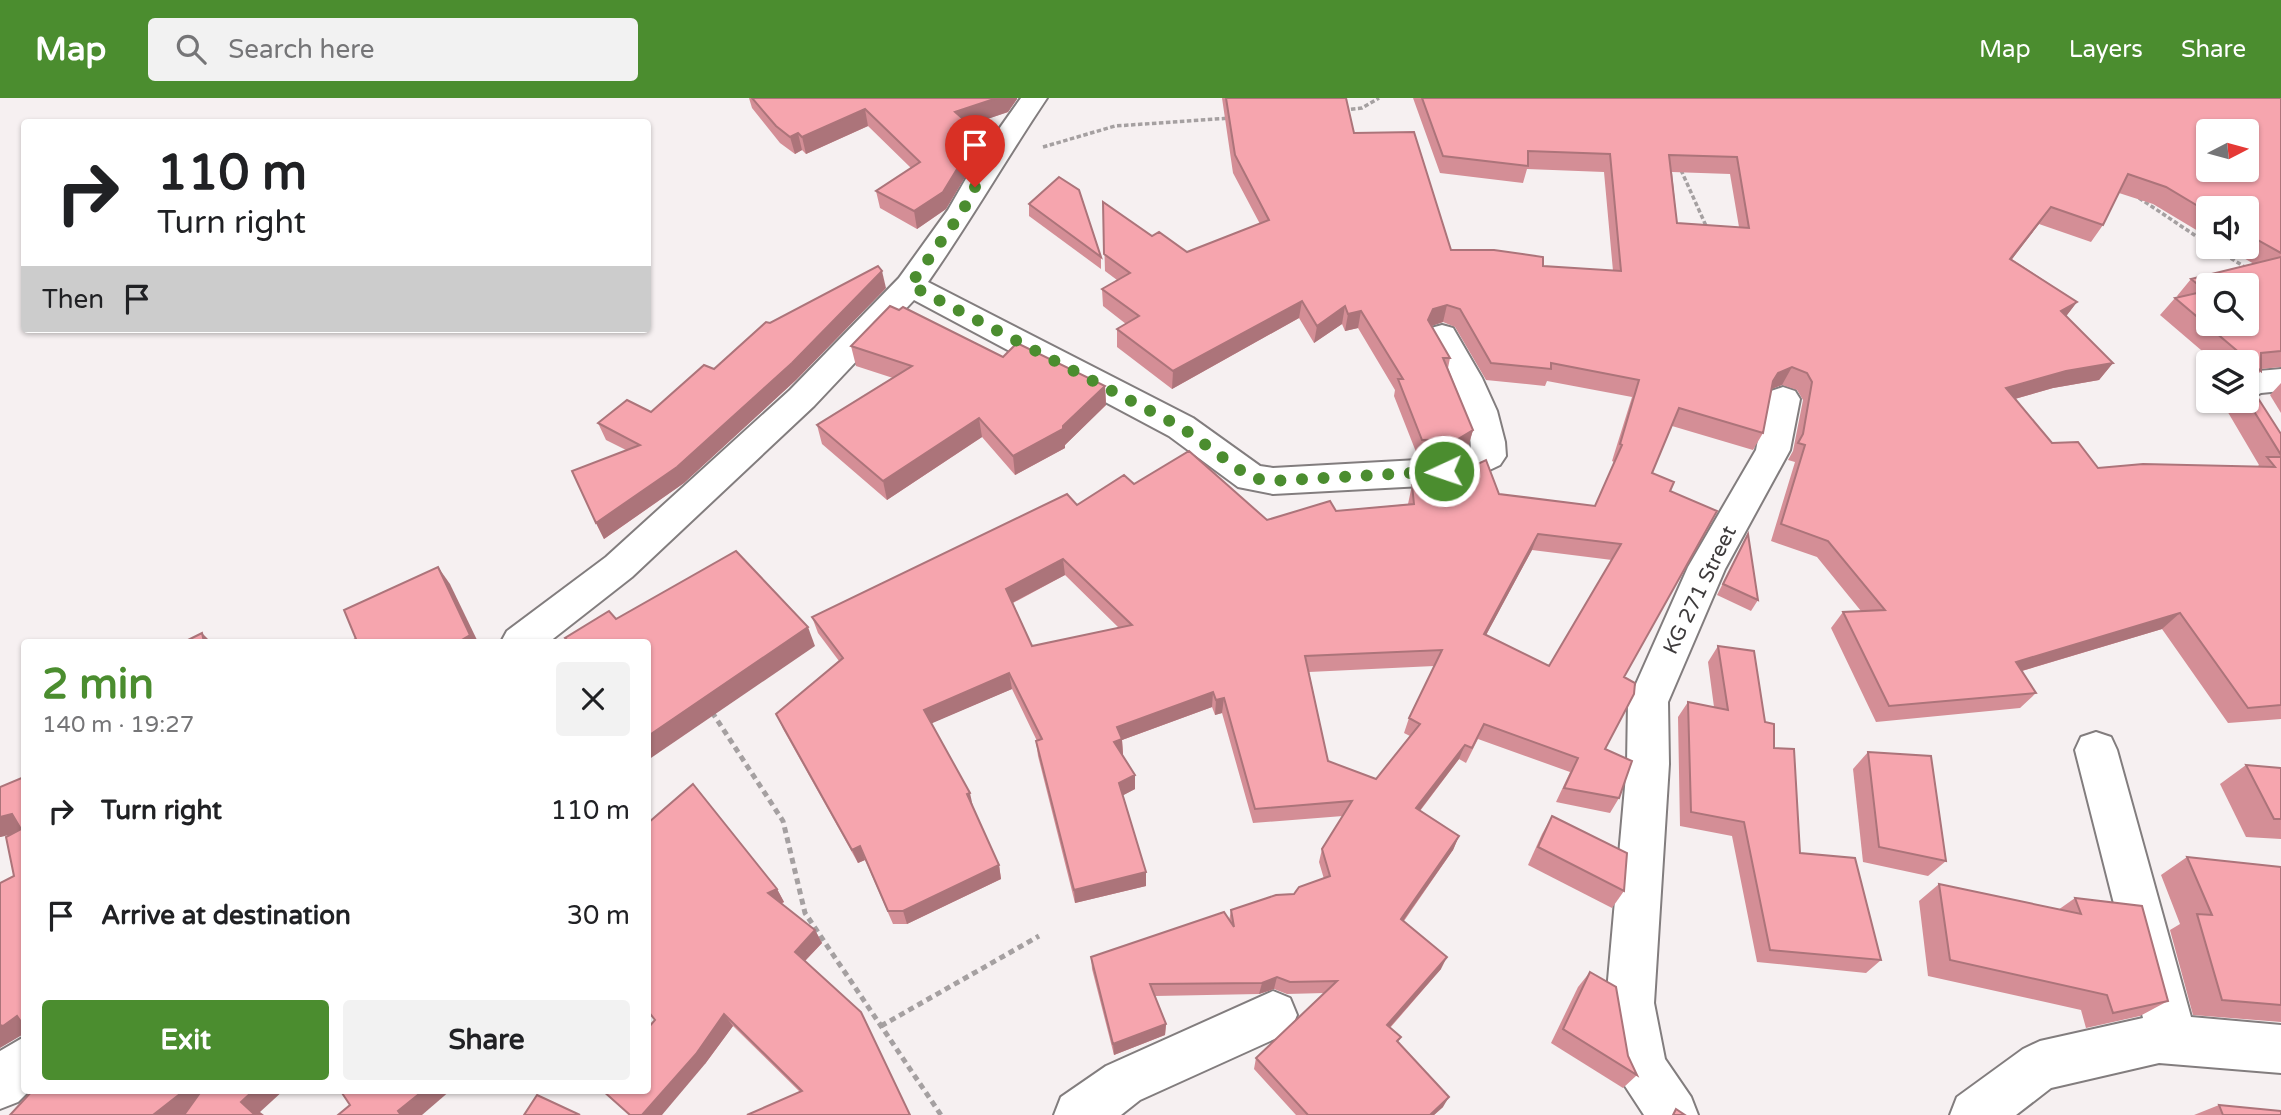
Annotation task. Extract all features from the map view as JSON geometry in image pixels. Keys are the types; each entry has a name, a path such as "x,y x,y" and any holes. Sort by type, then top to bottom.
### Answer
{"street":[{"path":"526,639 629,558 802,398 910,285 962,212 989,163 1034,98"},
{"path":"910,285 1181,427 1251,478 1273,481 1460,471 1488,456 1488,438 1472,391 1442,336"},
{"path":"2259,381 2281,380"},
{"name":"KG 271 Street","path":"1673,1115 1643,1069 1629,1003 1648,764 1648,702 1707,568 1773,450 1783,399"},
{"path":"2096,750 2173,1040"},
{"path":"1079,1115 1123,1083 1273,1015"},
{"path":"1975,1115 2040,1066 2159,1039 2281,1049"},
{"path":"0,1084 21,1065"}],"path":[{"path":"1336,110 1362,108 1379,98"},
{"path":"989,163 1115,125 1233,118"},
{"path":"1680,167 1707,228 1716,232"},
{"path":"2130,194 2196,236"},
{"path":"2232,259 2251,271"},
{"path":"708,706 783,821 804,913 941,1115"},
{"path":"881,1026 1040,936"}],"building":[{"path":"752,98 997,98 955,112 979,133 943,192 914,211 876,191 920,162 865,109 802,137 798,133 790,137 776,126"},
{"path":"1226,98 1346,98 1354,133 1414,132 1451,250 1494,250 1543,257 1543,266 1621,271 1610,154 1528,151 1528,166 1443,156 1422,98 2281,98 2281,253 2259,241 2259,196 2196,196 2196,205 2166,187 2128,174 2103,225 2051,207 2010,259 2077,302 2061,311 2113,363 2066,371 2006,388 2052,443 2078,442 2098,468 2143,464 2275,467 2267,457 2281,457 2281,705 2248,708 2180,613 2016,662 2036,693 1889,706 1843,612 1885,610 1828,541 1781,524 1805,445 1798,443 1803,434 1812,382 1807,373 1792,367 1778,373 1773,381 1763,433 1679,408 1652,473 1674,482 1670,491 1717,511 1624,677 1635,683 1634,694 1605,749 1632,761 1619,798 1564,788 1578,758 1484,724 1472,748 1465,745 1416,808 1459,836 1401,919 1447,957 1387,1025 1401,1037 1397,1041 1449,1097 1430,1115 1308,1115 1256,1058 1337,981 1290,982 1277,977 1262,983 1150,984 1166,1024 1113,1044 1091,957 1224,912 1234,927 1231,910 1276,895 1294,894 1299,887 1330,876 1322,849 1352,801 1255,809 1224,698 1216,700 1213,692 1117,727 1122,739 1114,742 1135,775 1119,783 1146,872 1074,890 1036,741 1042,739 1009,673 924,710 970,793 967,794 999,865 903,911 888,911 860,846 852,850 776,714 843,658 812,617 1067,494 1077,505 1124,475 1134,484 1189,451 1267,520 1330,501 1336,511 1414,504 1412,485 1441,487 1435,472 1465,470 1486,460 1499,494 1595,506 1622,445 1620,444 1639,380 1551,363 1551,369 1491,363 1460,309 1447,305 1433,309 1428,320 1450,358 1443,358 1473,430 1458,439 1422,440 1398,379 1403,379 1361,311 1348,314 1345,306 1317,326 1302,301 1173,371 1117,329 1139,316 1102,289 1130,273 1104,254 1103,202 1152,236 1159,232 1187,252 1269,220 1235,155","holes":["1669,155 1737,157 1749,228 1677,223","1538,534 1621,544 1549,666 1484,634","1063,559 1132,625 1032,646 1006,589","1442,650 1409,718 1420,724 1376,779 1328,761 1305,656"]},
{"path":"1059,177 1079,190 1101,257 1029,204"},
{"path":"2281,257 2281,351 2261,353 2261,371 2259,350 2236,350 2220,336 2259,336 2259,273 2216,273"},
{"path":"878,266 882,271 792,363 677,467 596,523 572,471 640,445 598,423 627,400 651,412 704,365 714,369 766,322 770,323"},
{"path":"2196,293 2196,316 2175,298"},
{"path":"890,306 899,310 903,307 1003,357 1017,343 1105,386 1063,429 1013,456 979,418 883,481 817,425 912,366 851,346"},
{"path":"2259,400 2281,434 2281,455 2255,413 2259,413"},
{"path":"1748,534 1758,600 1723,584"},
{"path":"736,551 808,627 651,734 651,639 565,638 609,611 616,619"},
{"path":"438,567 470,635 463,639 356,639 344,610"},
{"path":"202,633 203,639 190,639"},
{"path":"1718,646 1754,651 1765,722 1774,724 1774,748 1794,749 1800,853 1855,858 1881,960 1770,950 1744,822 1691,812 1688,702 1728,710"},
{"path":"1868,752 1931,756 1946,861 1879,847"},
{"path":"2246,765 2281,768 2281,819 2274,819"},
{"path":"21,778 21,829 12,814 0,817 0,787"},
{"path":"693,784 777,889 768,893 815,930 795,952 861,1012 910,1115 747,1115 802,1091 724,1014 696,1054 642,1115 630,1115 606,1094 651,1094 651,1025 655,1020 651,1015 651,820"},
{"path":"1552,816 1627,853 1624,891 1538,847"},
{"path":"21,829 21,1022 17,1016 3,1026 0,1025 0,883 14,876 6,837"},
{"path":"2187,857 2281,867 2281,1005 2222,1000 2197,914 2212,915"},
{"path":"1939,884 2081,914 2075,898 2142,906 2168,1001 2113,1013 2107,995 1950,960"},
{"path":"1590,972 1616,987 1628,1056 1637,1075 1563,1029"},
{"path":"29,1094 180,1094 153,1115 10,1115"},
{"path":"199,1094 250,1094 241,1102 255,1115 184,1115"},
{"path":"343,1094 419,1094 398,1111 401,1115 338,1115 350,1105"},
{"path":"537,1095 580,1115 524,1115"},
{"path":"2219,1105 2281,1111 2281,1115 2223,1115"},
{"path":"1676,1109 1685,1115 1673,1115"}],"route":[{"path":"975,187 962,212 910,285 1181,427 1251,478 1273,481 1444,471"}]}
